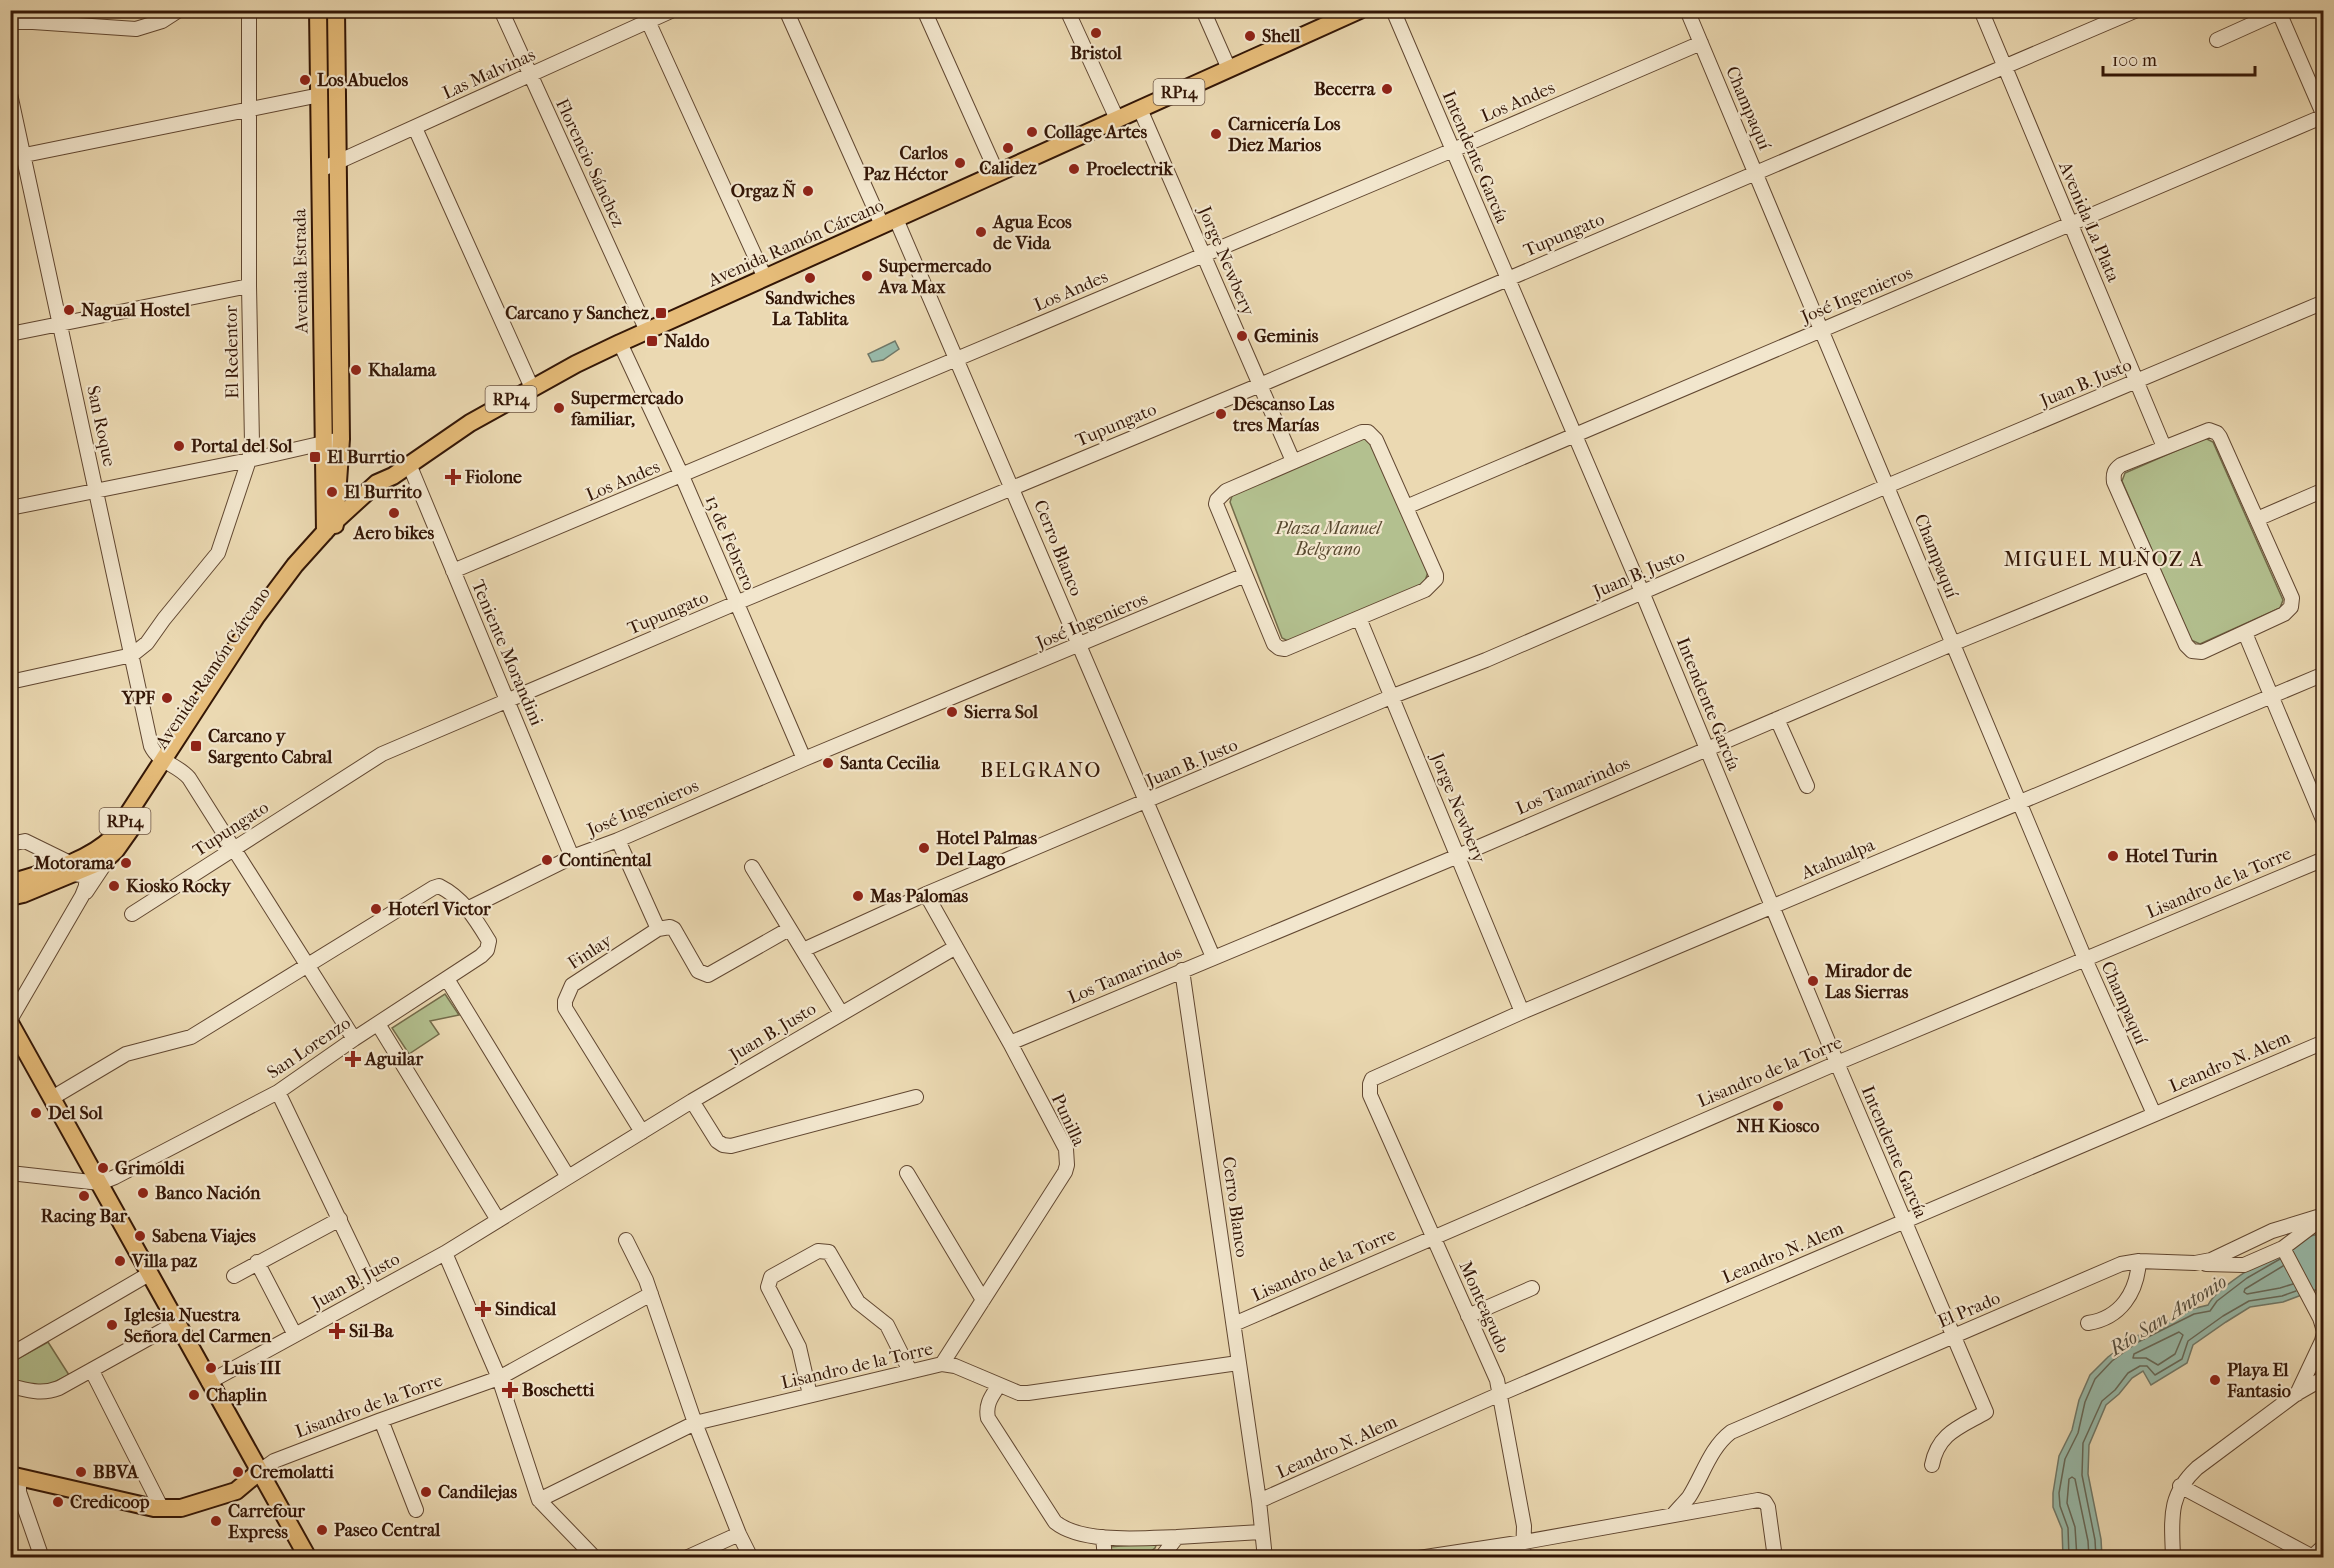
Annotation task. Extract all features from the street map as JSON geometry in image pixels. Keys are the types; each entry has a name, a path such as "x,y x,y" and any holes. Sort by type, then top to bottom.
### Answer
{"main road":[{"name":"Avenida Estrada","path":"318,10 323,444 330,526"},
{"name":"Avenida Estrada","path":"330,526 339,477 341,439 336,10"},
{"name":"Avenida Ramón Cárcano","path":"110,856 122,844 256,617 295,565 330,526 377,483 393,476 470,423 620,343 1351,12"},
{"path":"318,45 336,44"},
{"name":"Avenida Ramón Cárcano","path":"72,868 113,837 304,570 383,490 393,476"},
{"path":"339,477 342,486 348,491 355,494 368,491"},
{"path":"304,570 310,556 333,531 330,526"},
{"name":"RP14","path":"10,883 72,868 96,866 110,856"},
{"name":"RP14","path":"10,897 72,868"},
{"path":"10,1022 308,1557"},
{"path":"15,1476 162,1509 181,1508 236,1491 260,1471"}],"street":[{"path":"10,22 57,17 136,29 162,21 179,10"},
{"name":"El Redentor","path":"132,655 147,643 218,554 249,460 252,443 249,286 249,10"},
{"name":"Florencio Sánchez","path":"501,10 647,331"},
{"name":"Las Malvinas","path":"320,170 530,76 646,16 673,10"},
{"name":"Cerro Blanco","path":"786,10 957,358 1014,488 1078,646 1213,957"},
{"path":"924,10 997,173"},
{"path":"1067,10 1117,119"},
{"path":"1203,10 1229,69"},
{"name":"Intendente García","path":"1393,10 1642,592 1903,1221 1986,1412 1944,1438 1938,1444 1932,1465"},
{"name":"Champaquí","path":"1687,10 2085,959 2154,1114"},
{"name":"Avenida La Plata","path":"1981,10 2164,447"},
{"name":"Tupungato","path":"132,914 382,754 736,603 1260,385 2136,10"},
{"path":"2217,40 2278,11 2324,116"},
{"path":"646,16 765,278"},
{"name":"Los Andes","path":"453,571 1453,150 1701,43"},
{"name":"San Roque","path":"10,94 17,157 61,323 147,733 155,753 189,778 354,1039"},
{"path":"17,157 320,95"},
{"name":"Jorge Newbery","path":"1140,109 1293,461"},
{"name":"José Ingenieros","path":"1406,507 2324,116"},
{"path":"415,128 532,388"},
{"path":"320,218 338,216"},
{"path":"10,334 249,286"},
{"name":"Juan B. Justo","path":"803,950 926,894 1393,696 1486,660 1887,486 2324,302"},
{"name":"13 de Febrero","path":"620,343 682,476 804,759"},
{"path":"2209,430 2217,433 2257,519 2292,598 2292,604 2284,614 2202,652 2189,649 2114,482 2114,472 2121,465 2209,430"},
{"path":"1362,432 1368,432 1376,440 1436,575 1434,583 1425,590 1285,649 1274,644 1216,504 1220,495 1226,491 1293,461 1362,432"},
{"path":"10,508 341,439"},
{"name":"Teniente Morandini","path":"409,464 572,857"},
{"path":"2257,519 2324,490"},
{"name":"Los Tamarindos","path":"1010,1043 1458,856 1952,644 2150,563"},
{"name":"José Ingenieros","path":"469,908 572,857 618,840 804,759 1245,575"},
{"name":"Jorge Newbery","path":"1359,618 1522,1012"},
{"path":"2244,633 2324,822"},
{"path":"10,682 132,655"},
{"name":"Atahualpa","path":"1370,1084 1378,1076 1522,1012 2324,674"},
{"path":"1777,719 1807,786"},
{"path":"618,840 658,929 670,927 674,929 698,971 708,975 789,929"},
{"path":"10,844 25,841 72,868 86,879 82,896"},
{"name":"Avenida Ramón Cárcano","path":"10,1022 82,896 92,886 110,856"},
{"name":"Lisandro de la Torre","path":"1234,1324 1837,1063 2324,859"},
{"path":"752,867 841,1013"},
{"path":"52,1098 126,1054 191,1037 433,888 439,886 451,892 469,908"},
{"path":"926,894 956,947"},
{"name":"San Lorenzo","path":"100,1183 278,1092 487,950 489,941 469,908"},
{"name":"Finlay","path":"642,1132 565,1008 565,1001 572,985 658,929"},
{"name":"Juan B. Justo","path":"209,1382 445,1253 692,1101 956,947"},
{"name":"Punilla","path":"942,1364 1065,1172 1067,1165 1066,1149 956,947"},
{"name":"Cerro Blanco","path":"1182,970 1234,1324 1265,1557"},
{"path":"447,979 568,1177"},
{"path":"378,1024 498,1220"},
{"name":"Leandro N. Alem","path":"1259,1501 1500,1394 2324,1042"},
{"name":"Monteagudo","path":"1370,1084 1370,1095 1497,1380 1524,1526 1523,1557"},
{"path":"278,1092 374,1292"},
{"path":"692,1101 717,1142 731,1146 916,1097"},
{"path":"10,1173 100,1183"},
{"path":"907,1173 982,1300"},
{"path":"2194,1263 2244,1265 2283,1248 2324,1216"},
{"name":"El Prado","path":"1673,1515 1689,1497 1722,1438 1731,1432 2121,1264 2139,1261 2194,1263 2220,1257 2272,1231 2324,1216"},
{"path":"234,1276 340,1219"},
{"path":"626,1240 646,1280 695,1423 739,1534 751,1557"},
{"path":"2283,1248 2320,1318 2324,1332 2322,1341 2296,1394"},
{"path":"810,1395 799,1347 769,1291 768,1283 771,1278 818,1251 830,1252 858,1302 887,1325 910,1371"},
{"path":"445,1253 499,1378 539,1500 595,1557"},
{"path":"2088,1323 2109,1317 2131,1295 2138,1278 2139,1261"},
{"path":"257,1262 295,1335"},
{"path":"10,1355 149,1274"},
{"path":"1468,1316 1532,1288"},
{"name":"Lisandro de la Torre","path":"260,1471 274,1461 499,1378 651,1294"},
{"path":"10,1386 35,1392 47,1392 92,1371 176,1323"},
{"name":"Lisandro de la Torre","path":"539,1500 695,1423 942,1364 955,1366 1019,1393 1028,1394 1238,1363"},
{"path":"92,1371 162,1509"},
{"path":"2173,1557 2172,1510 2180,1486 2197,1468 2296,1394 2324,1378"},
{"path":"999,1385 988,1403 986,1410 988,1418 1055,1522 1065,1528 1103,1537 1177,1537 1262,1532"},
{"path":"381,1420 416,1510"},
{"path":"15,1476 42,1557"},
{"path":"2180,1486 2311,1557 2324,1546"},
{"path":"1689,1497 1690,1505 1696,1511"},
{"path":"1419,1557 1524,1542 1758,1500 1765,1502 1768,1507 1776,1557"},
{"path":"686,1557 739,1534"},
{"path":"1103,1537 1105,1557"},
{"path":"1162,1557 1177,1537"}],"green space":[{"name":"Plaza Manuel Belgrano","path":"1364,436 1373,441 1428,572 1424,584 1288,641 1282,638 1230,502 1233,493"},
{"path":"2205,438 2213,442 2283,600 2280,608 2200,644 2191,640 2122,481 2125,473"},
{"path":"445,994 459,1015 430,1021 439,1034 409,1054 392,1028"},
{"path":"48,1342 69,1375 44,1387 11,1381 10,1363"},
{"path":"1157,1543 1155,1548 1144,1557 1110,1557 1109,1547"}],"water":[{"path":"895,341 899,349 883,360 872,362 868,354"},
{"name":"Río San Antonio","path":"2323,1233 2323,1287 2283,1302 2250,1307 2193,1345 2187,1363 2151,1385 2143,1371 2132,1378 2106,1405 2089,1445 2088,1474 2101,1539 2102,1557 2063,1557 2062,1529 2053,1507 2053,1493 2059,1456 2072,1430 2079,1400 2090,1375 2108,1357 2135,1337 2192,1309 2208,1305 2224,1288 2267,1258 2307,1237"}],"place":[{"name":"Bristol","path":"1096,33"},
{"name":"Shell","path":"1250,36"},
{"name":"Los Abuelos","path":"305,80"},
{"name":"Becerra","path":"1387,89"},
{"name":"Collage Artes","path":"1032,132"},
{"name":"Carnicería Los Diez Marios","path":"1216,134"},
{"name":"Calidez","path":"1008,148"},
{"name":"Carlos Paz Héctor","path":"960,163"},
{"name":"Proelectrik","path":"1074,169"},
{"name":"Orgaz Ñ","path":"808,191"},
{"name":"Agua Ecos de Vida","path":"981,232"},
{"name":"Supermercado Ava Max","path":"867,276"},
{"name":"Sandwiches La Tablita","path":"810,278"},
{"name":"Nagual Hostel","path":"69,310"},
{"name":"Carcano y Sanchez","path":"661,313"},
{"name":"Geminis","path":"1242,336"},
{"name":"Naldo","path":"652,341"},
{"name":"Khalama","path":"356,370"},
{"name":"Supermercado familiar,","path":"559,408"},
{"name":"Descanso Las tres Marías","path":"1221,414"},
{"name":"Portal del Sol","path":"179,446"},
{"name":"El Burrtio","path":"315,457"},
{"name":"Fiolone","path":"453,477"},
{"name":"El Burrito","path":"332,492"},
{"name":"Aero bikes","path":"394,513"},
{"name":"YPF","path":"167,698"},
{"name":"Sierra Sol","path":"952,712"},
{"name":"Carcano y Sargento Cabral","path":"196,746"},
{"name":"Santa Cecilia","path":"828,763"},
{"name":"Hotel Palmas Del Lago","path":"924,848"},
{"name":"Hotel Turin","path":"2113,856"},
{"name":"Continental","path":"547,860"},
{"name":"Motorama","path":"126,863"},
{"name":"Kiosko Rocky","path":"114,886"},
{"name":"Mas Palomas","path":"858,896"},
{"name":"Hoterl Victor","path":"376,909"},
{"name":"Mirador de Las Sierras","path":"1813,981"},
{"name":"Aguilar","path":"353,1059"},
{"name":"NH Kiosco","path":"1778,1106"},
{"name":"Del Sol","path":"36,1113"},
{"name":"Grimoldi","path":"103,1168"},
{"name":"Banco Nación","path":"143,1193"},
{"name":"Racing Bar","path":"84,1196"},
{"name":"Sabena Viajes","path":"140,1236"},
{"name":"Villa paz","path":"120,1261"},
{"name":"Sindical","path":"483,1309"},
{"name":"Iglesia Nuestra Señora del Carmen","path":"112,1325"},
{"name":"Sil-Ba","path":"337,1331"},
{"name":"Luis III","path":"211,1368"},
{"name":"Playa El Fantasio","path":"2215,1380"},
{"name":"Boschetti","path":"510,1390"},
{"name":"Chaplin","path":"194,1395"},
{"name":"BBVA","path":"81,1472"},
{"name":"Cremolatti","path":"238,1472"},
{"name":"Candilejas","path":"426,1492"},
{"name":"Credicoop","path":"58,1502"},
{"name":"Carrefour Express","path":"216,1521"},
{"name":"Paseo Central","path":"322,1530"}],"district":[{"name":"MIGUEL MUÑOZ A","path":"2104,559"},
{"name":"BELGRANO","path":"1041,770"}]}
